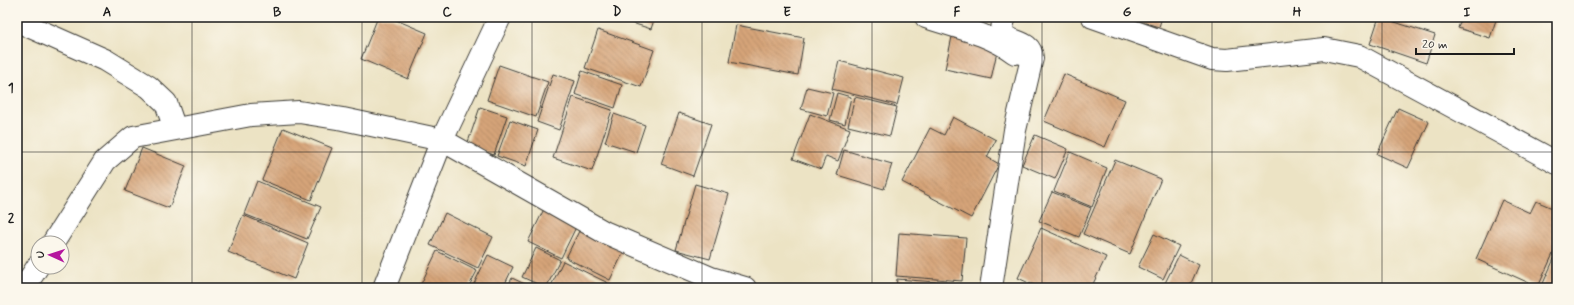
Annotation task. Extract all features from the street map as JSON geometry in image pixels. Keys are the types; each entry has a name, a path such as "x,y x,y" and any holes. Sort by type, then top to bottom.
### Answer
{"street":[{"path":"384,288 442,140 500,17"},
{"path":"926,17 992,39 1007,46 1031,64"},
{"path":"991,288 1015,130 1031,64 1031,52 1027,46 1004,35 1002,30 1005,17"},
{"path":"1093,17 1212,59 1227,60 1324,50 1359,56 1557,163"},
{"path":"17,21 104,60 149,87 166,103 175,129"},
{"path":"58,235 105,161 133,137 251,115 299,112 343,119 442,140 604,232 711,278 745,288"},
{"path":"24,288 32,275"}],"building":[{"path":"378,17 389,17 427,33 408,79 361,59"},
{"path":"613,17 655,17 651,29"},
{"path":"1125,17 1162,17 1159,27"},
{"path":"1379,17 1435,35 1426,63 1370,44"},
{"path":"1462,17 1497,17 1490,38 1458,28"},
{"path":"736,25 804,38 798,75 729,62"},
{"path":"598,30 654,50 641,87 585,68"},
{"path":"952,37 998,47 991,79 945,69"},
{"path":"839,61 904,78 897,105 832,89"},
{"path":"499,65 548,82 536,117 487,100"},
{"path":"582,71 622,85 615,108 575,94"},
{"path":"553,74 575,81 559,130 537,122"},
{"path":"1064,74 1125,100 1105,147 1044,121"},
{"path":"807,87 833,93 827,116 801,109"},
{"path":"837,93 851,97 845,124 830,120"},
{"path":"573,97 612,110 592,171 553,158"},
{"path":"855,97 897,107 890,136 848,126"},
{"path":"480,107 507,116 494,155 467,145"},
{"path":"1398,108 1429,122 1408,168 1377,154"},
{"path":"679,113 711,124 693,176 661,164"},
{"path":"614,114 645,125 636,152 605,142"},
{"path":"810,114 850,129 838,161 826,156 821,169 793,159"},
{"path":"953,117 996,140 987,157 999,164 971,218 902,182 930,128 944,135"},
{"path":"510,120 538,130 526,166 497,156"},
{"path":"283,128 332,148 311,200 262,180"},
{"path":"1035,135 1068,149 1055,179 1022,165"},
{"path":"142,148 186,166 169,208 125,191"},
{"path":"844,150 892,164 884,189 837,175"},
{"path":"1070,152 1107,168 1092,207 1054,191"},
{"path":"1115,160 1161,179 1130,254 1083,234"},
{"path":"257,181 321,207 307,239 244,214"},
{"path":"695,184 729,194 710,259 676,250"},
{"path":"1052,192 1091,208 1079,237 1039,221"},
{"path":"1502,200 1530,213 1536,201 1557,210 1557,245 1538,287 1476,259"},
{"path":"544,209 577,225 561,258 528,242"},
{"path":"445,213 493,237 478,268 430,245"},
{"path":"243,215 308,243 294,279 228,252"},
{"path":"1041,228 1106,257 1091,288 1040,288 1018,278"},
{"path":"580,229 624,251 610,280 566,258"},
{"path":"899,233 966,238 962,281 896,276"},
{"path":"1154,234 1179,246 1163,279 1138,267"},
{"path":"536,248 560,260 546,288 522,277"},
{"path":"437,251 477,271 468,288 428,288 421,284"},
{"path":"1557,252 1557,288 1541,288"},
{"path":"488,255 513,267 503,288 472,288"},
{"path":"1179,255 1199,265 1189,288 1171,288 1164,285"},
{"path":"563,261 608,283 605,288 550,288"},
{"path":"512,278 533,288 507,288"},
{"path":"897,279 947,283 947,288 896,288"}]}
